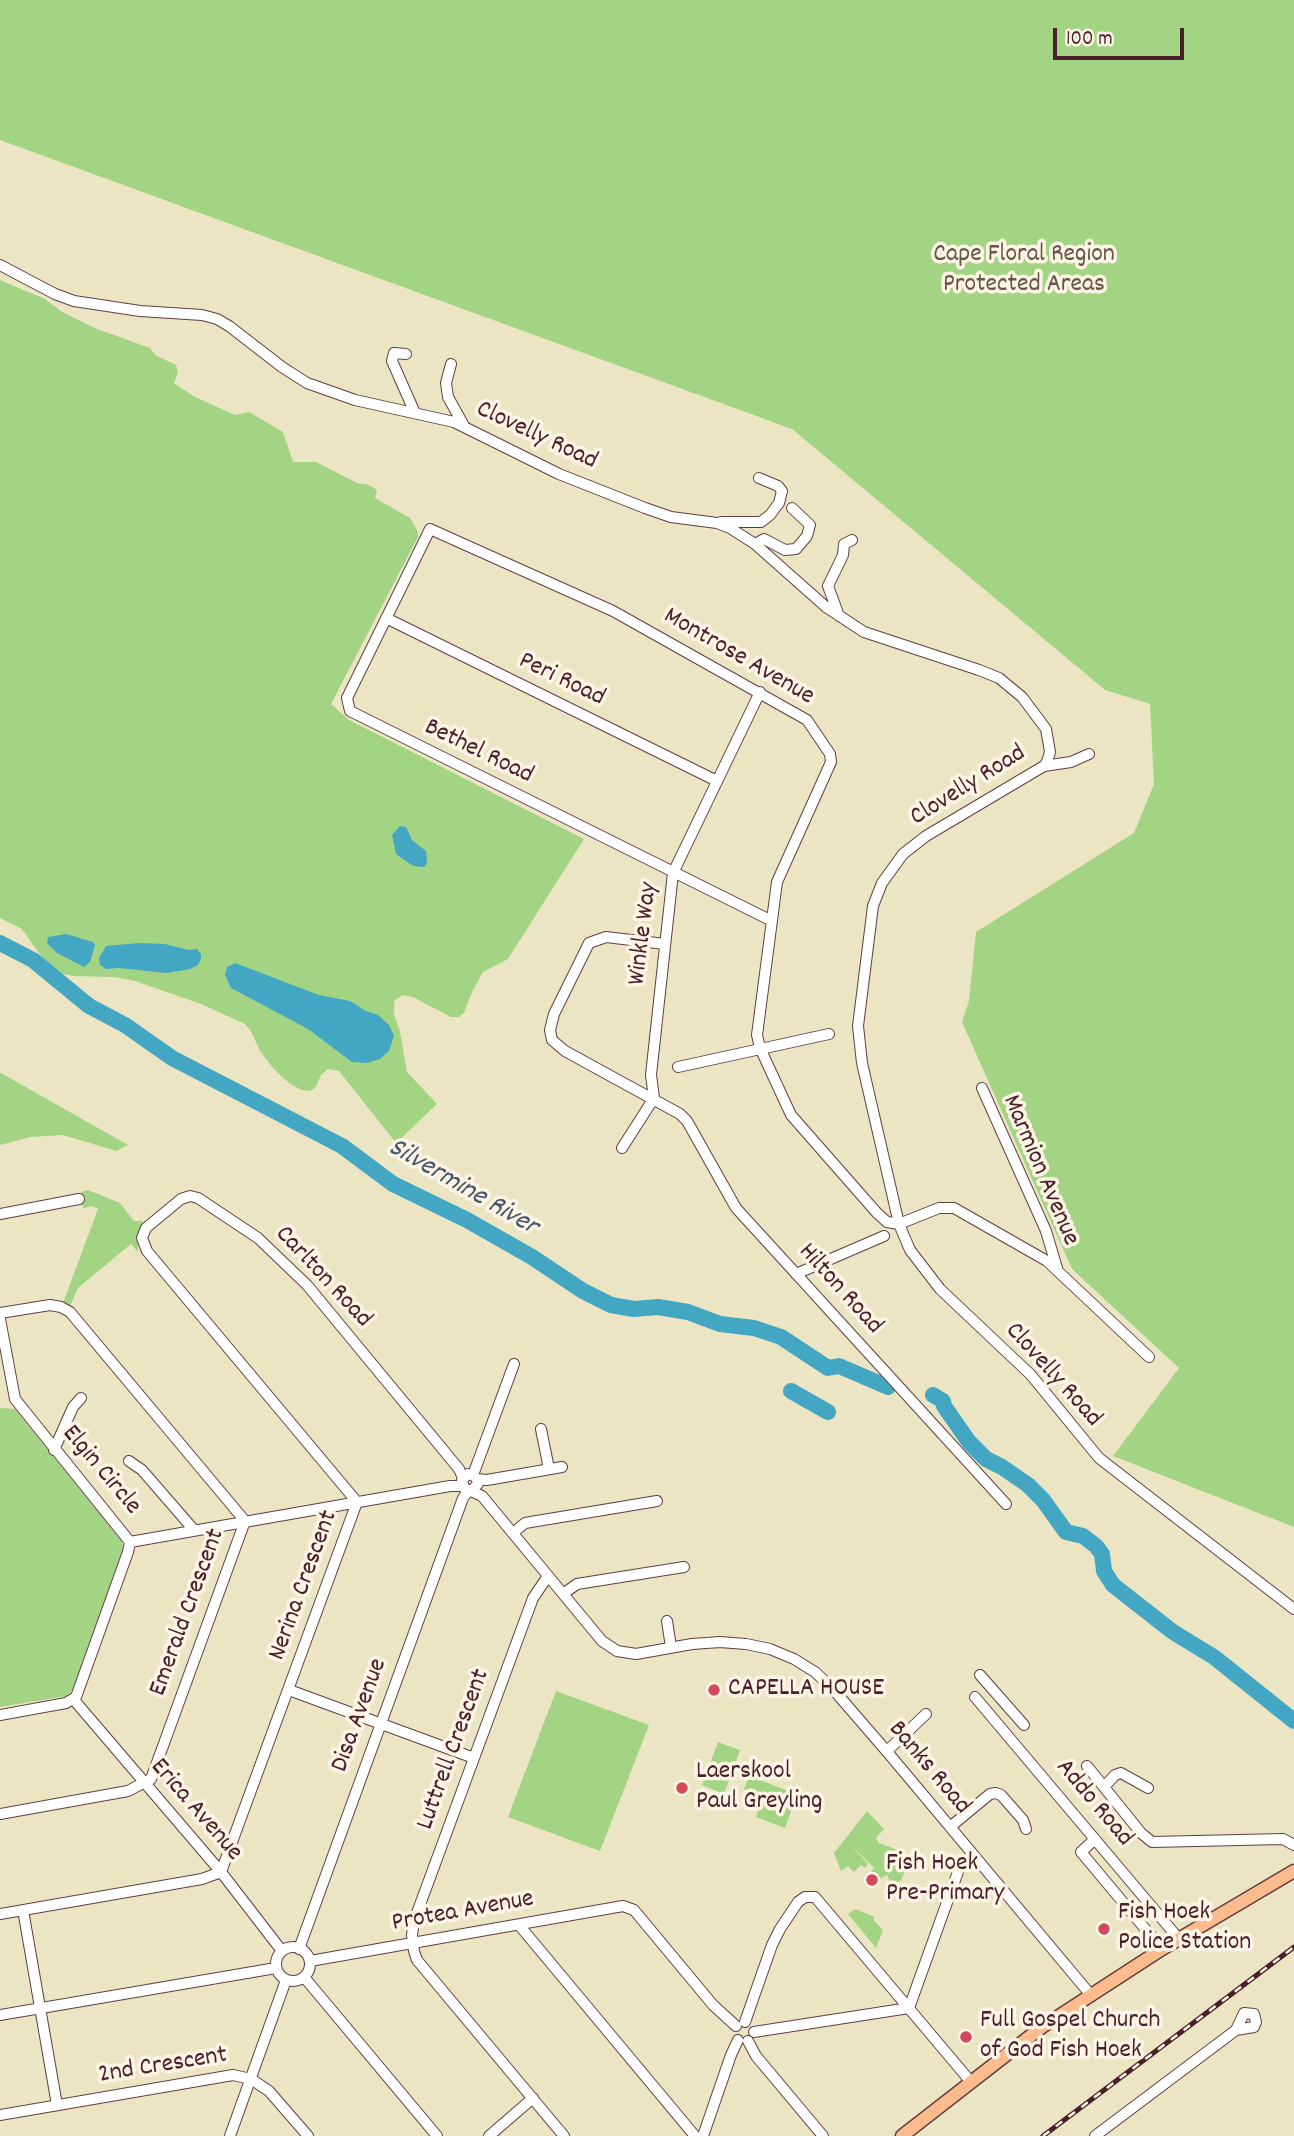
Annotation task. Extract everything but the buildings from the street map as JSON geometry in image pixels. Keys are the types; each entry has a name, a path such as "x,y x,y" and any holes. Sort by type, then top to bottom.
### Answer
{"main road":[{"path":"902,2136 1042,2027 1090,1994 1294,1871"}],"street":[{"name":"Clovelly Road","path":"0,265 55,294 74,300 140,311 202,315 217,319 282,368 307,383 355,400 439,417 559,474 645,508 671,517 717,523 740,533 755,544 839,616 878,638 953,660 999,678 1022,697 1046,729 1050,757 1044,766 926,836 903,854 882,883 873,906 858,1026 862,1063 899,1224 910,1250 940,1289 1031,1375 1098,1458 1294,1609"},
{"path":"406,354 394,353 392,361 415,413"},
{"path":"450,364 446,383 448,397 464,427"},
{"path":"717,523 761,522 770,515 779,503 782,491 778,486 759,478"},
{"path":"755,544 764,539 785,550 796,549 807,536 810,526 792,508"},
{"name":"Bethel Road","path":"430,529 347,698 349,711 771,920"},
{"name":"Montrose Avenue","path":"430,529 605,606 807,719 832,758 778,875 757,1035 760,1048 794,1120 877,1213 887,1222 899,1224"},
{"path":"839,616 828,586 843,555 844,544 852,540"},
{"name":"Peri Road","path":"386,618 717,780"},
{"name":"Winkle Way","path":"654,1098 651,1075 673,873 760,692"},
{"path":"1044,766 1071,762 1089,754"},
{"name":"Hilton Road","path":"665,944 606,937 589,943 554,1014 550,1030 552,1040 557,1046 673,1108 687,1121 734,1206 1006,1504"},
{"path":"678,1068 829,1034"},
{"name":"Marmion Avenue","path":"982,1088 1046,1231 1057,1268 1149,1357"},
{"path":"622,1149 654,1098"},
{"name":"Carlton Road","path":"147,1251 142,1238 146,1228 181,1199 190,1196 198,1198 249,1232 307,1285 602,1641 617,1651 636,1654 692,1644"},
{"path":"0,1214 79,1199"},
{"path":"899,1224 939,1208 951,1207 1057,1268"},
{"path":"796,1274 884,1236"},
{"name":"Nerina Crescent","path":"147,1251 357,1502 221,1872"},
{"name":"Emerald Crescent","path":"0,1313 50,1305 70,1312 245,1521 151,1779 144,1784"},
{"name":"Elgin Circle","path":"0,1319 13,1394 54,1450 130,1542 74,1700"},
{"name":"Disa Avenue","path":"299,1949 514,1364"},
{"path":"54,1450 73,1407 82,1398"},
{"path":"541,1429 549,1469"},
{"path":"129,1461 142,1470 194,1530"},
{"path":"130,1542 562,1466"},
{"path":"513,1533 525,1523 657,1501"},
{"path":"563,1594 577,1584 684,1567"},
{"name":"Luttrell Crescent","path":"412,1943 414,1921 533,1598 548,1576"},
{"path":"667,1621 671,1647"},
{"name":"Banks Road","path":"692,1644 720,1642 770,1649 815,1672 887,1751 1090,1994"},
{"path":"980,1675 1024,1725"},
{"path":"289,1690 474,1758"},
{"name":"Addo Road","path":"975,1697 1179,1939"},
{"path":"985,1709 999,1698"},
{"path":"0,1715 74,1700"},
{"name":"Erica Avenue","path":"74,1700 221,1872 282,1951"},
{"path":"887,1751 926,1714"},
{"path":"1087,1766 1141,1833 1154,1843 1283,1839 1294,1845"},
{"path":"1104,1787 1115,1775 1121,1773 1148,1788"},
{"path":"0,1814 115,1794 144,1784"},
{"path":"950,1827 990,1794 996,1793 1001,1795 1023,1820 1026,1829"},
{"path":"1095,1839 1081,1852 1152,1937"},
{"path":"909,2008 959,1869 972,1854"},
{"path":"0,1914 202,1880 221,1872"},
{"path":"909,2008 747,2038 734,2032 741,2024 779,1929 798,1902 805,1897 815,1897 909,2008 971,2082"},
{"name":"Protea Avenue","path":"310,1961 624,1906 634,1910 713,2005 741,2024"},
{"path":"23,1910 57,2105"},
{"path":"519,1925 695,2136"},
{"path":"412,1943 418,1960 564,2136"},
{"path":"299,1949 306,1954 310,1967 304,1977 296,1981 286,1980 280,1975 276,1968 282,1951 299,1949"},
{"path":"0,2015 276,1968"},
{"path":"304,1977 437,2136"},
{"path":"230,2136 286,1980"},
{"path":"703,2136 731,2054 747,2038 750,2024 741,2024"},
{"path":"1095,2136 1236,2030"},
{"path":"747,2038 756,2056 823,2136"},
{"name":"2nd Crescent","path":"0,2115 233,2075 251,2079 269,2091 308,2136"},
{"path":"489,2136 533,2098"}],"green space":[{"name":"Cape Floral Region Protected Areas","path":"0,0 1294,0 1294,1527 1113,1456 1179,1368 1072,1269 962,1022 969,1001 976,932 1134,833 1154,784 1150,704 1105,690 792,429 0,140"},
{"path":"0,280 45,299 62,312 97,329 150,348 155,355 176,365 178,372 174,383 193,396 235,415 249,412 283,432 293,462 316,462 357,483 369,485 377,490 375,498 410,518 418,537 331,704 349,720 584,839 508,959 483,972 464,1013 459,1017 451,1017 413,997 403,995 394,1001 394,1014 407,1072 437,1104 396,1143 339,1071 328,1069 321,1075 315,1088 310,1091 302,1090 290,1084 273,1068 245,1024 201,1004 135,981 55,972 22,929 0,918"},
{"path":"0,1073 128,1145 116,1151 63,1135 30,1137 0,1145"},
{"path":"88,1190 120,1203 134,1221 143,1221 138,1234 138,1252 131,1244 78,1288 70,1306 63,1303 98,1209 92,1206 83,1208 81,1192"},
{"path":"0,1408 15,1409 121,1540 124,1549 75,1688 66,1696 0,1707"},
{"path":"556,1691 649,1725 600,1851 508,1817"},
{"path":"718,1742 740,1750 724,1794 702,1785"},
{"path":"749,1776 797,1794 785,1828 756,1817 761,1802 758,1801 760,1795 744,1789"},
{"path":"867,1811 884,1829 876,1838 879,1843 903,1852 906,1867 901,1881 891,1884 887,1875 877,1880 867,1877 874,1868 850,1844 868,1864 865,1868 861,1865 854,1872 848,1866 841,1871 834,1853"},
{"path":"855,1909 875,1917 873,1919 883,1930 876,1948 848,1914"}],"water":[{"path":"400,826 406,827 412,840 426,851 427,863 424,867 413,866 396,854 392,835"},
{"path":"66,934 95,945 90,962 84,967 57,953 47,943 48,937"},
{"path":"139,943 197,949 201,959 198,965 190,969 166,973 106,969 100,965 99,958 106,946"},
{"path":"235,963 319,995 350,1001 378,1015 389,1025 394,1036 389,1051 380,1059 367,1063 352,1062 308,1029 231,988 225,975 227,967"}],"waterway":[{"name":"Silvermine River","path":"0,943 33,960 89,1006 125,1025 172,1058 342,1146 393,1184 467,1220 532,1257 583,1291 611,1305 634,1309 658,1307 688,1312 720,1324 754,1328 781,1337 828,1368 839,1366 888,1387"},
{"path":"791,1391 828,1412"},
{"name":"Silvermine River","path":"933,1395 943,1401 969,1442 986,1459 1028,1485 1043,1500 1066,1532 1083,1536 1096,1546 1102,1554 1104,1571 1113,1585 1173,1632 1214,1657 1294,1721"}],"railway":[{"path":"1043,2136 1294,1947"}],"place":[{"name":"CAPELLA HOUSE","path":"714,1690"},
{"name":"Laerskool Paul Greyling","path":"682,1788"},
{"name":"Fish Hoek Pre-Primary","path":"872,1880"},
{"name":"Fish Hoek Police Station","path":"1104,1929"},
{"name":"Full Gospel Church of God Fish Hoek","path":"966,2037"}]}
